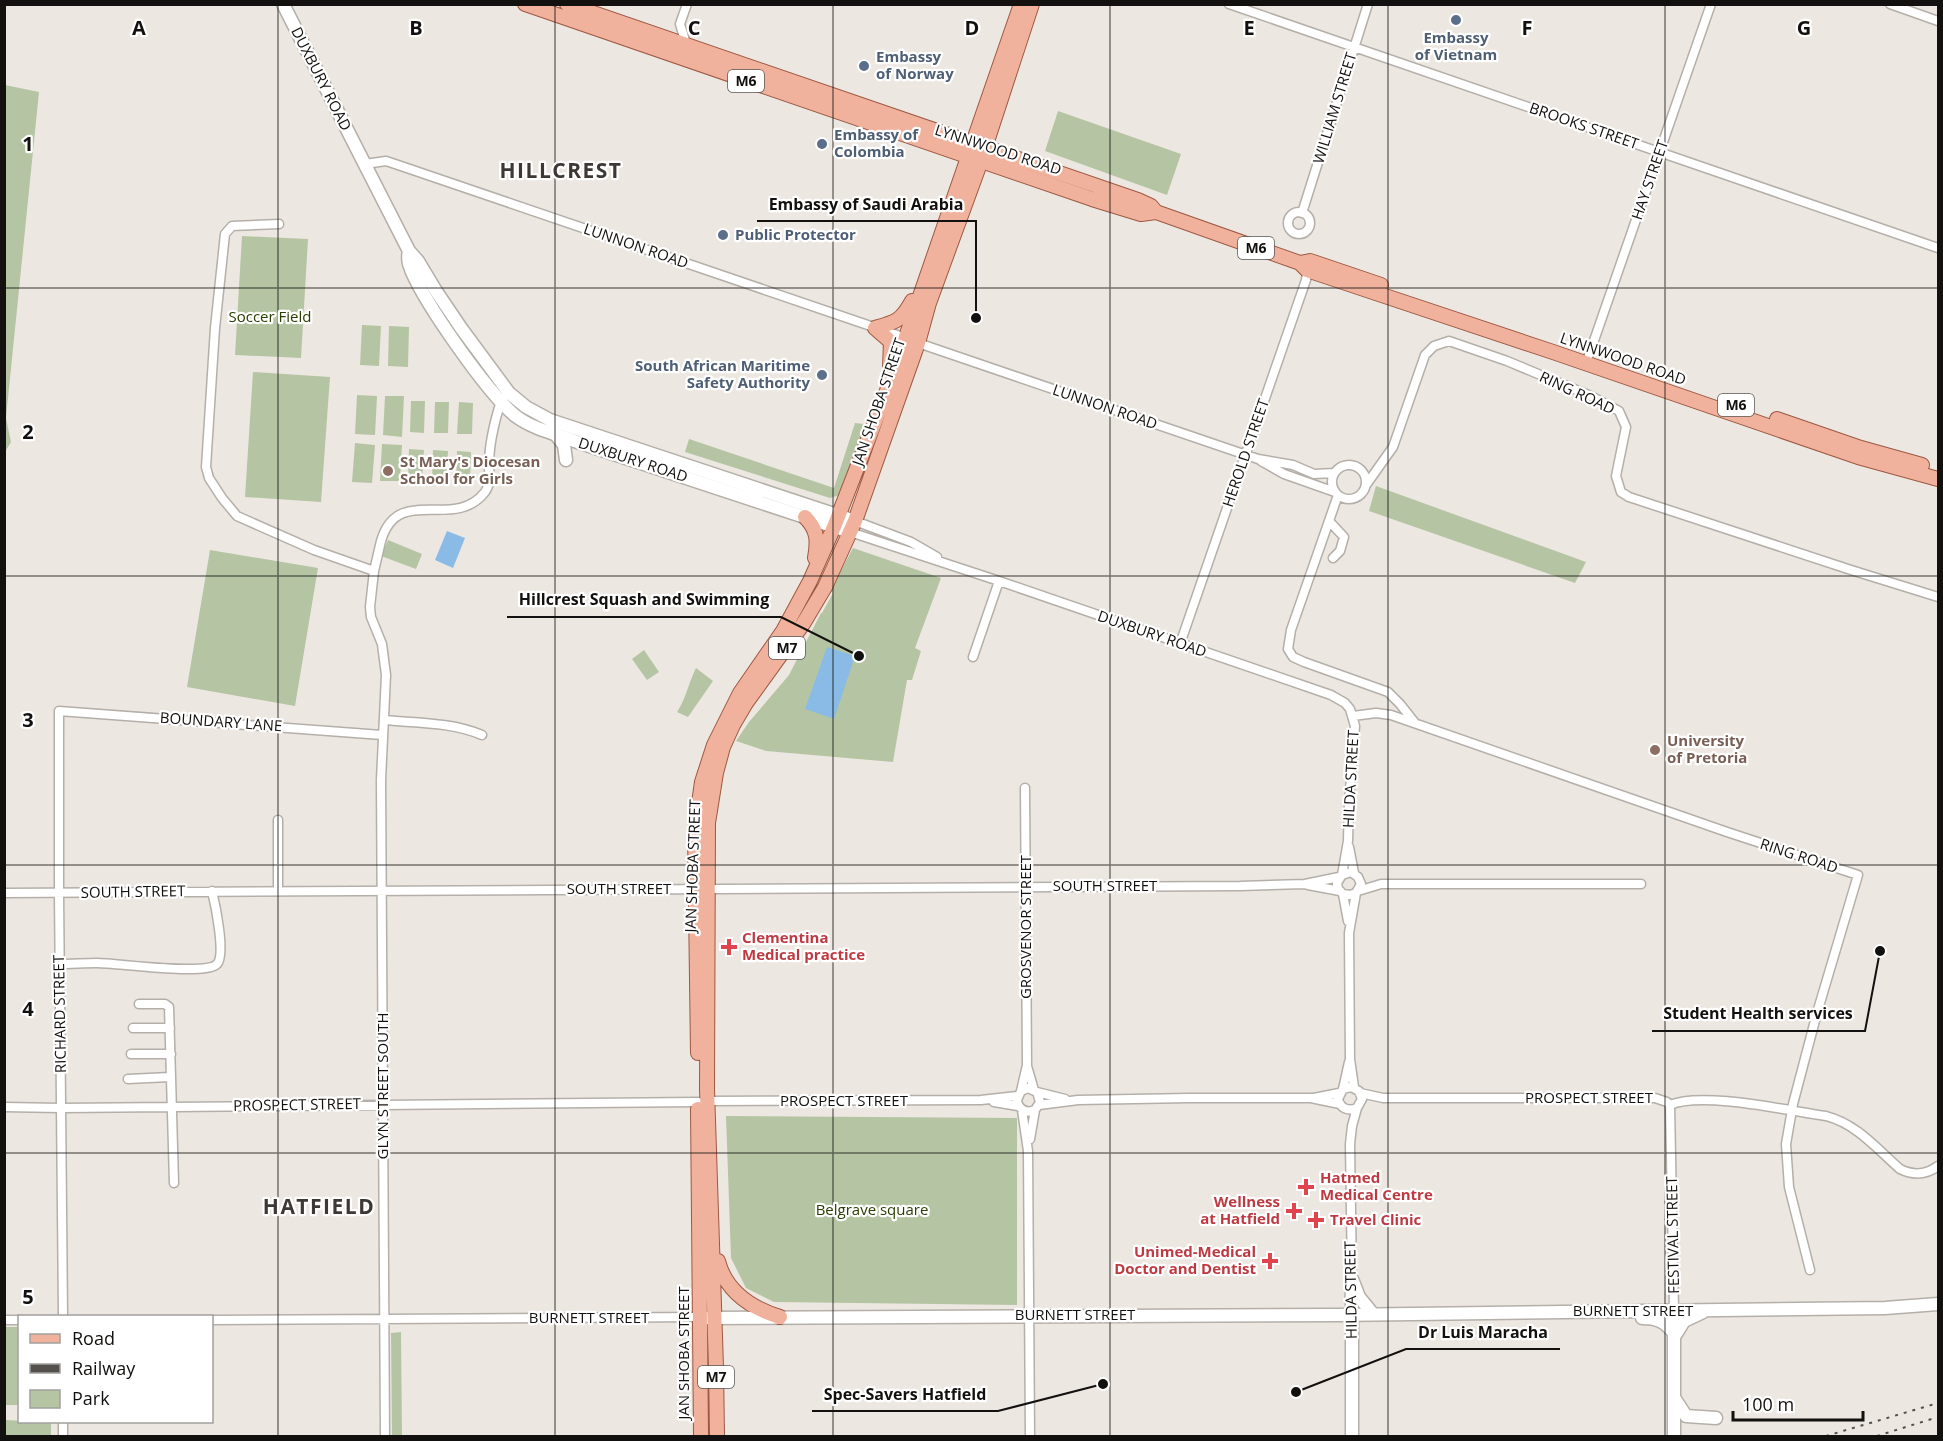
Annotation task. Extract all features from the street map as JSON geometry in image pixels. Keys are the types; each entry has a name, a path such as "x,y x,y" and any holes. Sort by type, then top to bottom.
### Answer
{"main road":[{"name":"LYNNWOOD ROAD","path":"525,4 1133,212 1148,214 1156,212"},
{"name":"LYNNWOOD ROAD","path":"567,4 1138,200 1151,206 1156,212 1553,352 1857,457 1938,479"},
{"name":"JAN SHOBA STREET","path":"912,340 929,303 1021,4"},
{"name":"JAN SHOBA STREET","path":"978,144 1032,4"},
{"name":"JAN SHOBA STREET","path":"701,889 710,808 723,747 746,703 803,624 825,587 853,527 912,340 925,282 973,159"},
{"name":"LYNNWOOD ROAD","path":"1306,265 1589,355 1861,448 1938,470"},
{"path":"875,328 901,318 925,282"},
{"path":"875,328 891,342 890,385"},
{"path":"890,385 912,340"},
{"name":"JAN SHOBA STREET","path":"717,1437 708,1318 701,889 696,813 710,755 740,693 783,631 810,581 837,521 890,385"},
{"path":"805,517 813,527 817,539 810,581"},
{"name":"JAN SHOBA STREET","path":"701,1437 712,1239 703,1101"},
{"path":"712,1239 721,1272 731,1288 753,1306 780,1317"}],"street":[{"name":"DUXBURY ROAD","path":"283,4 409,250 440,298 509,393 526,407 539,415 853,527 911,542 943,562 1331,695 1345,703 1353,716"},
{"path":"686,44 680,24 687,4"},
{"name":"BROOKS STREET","path":"1229,4 1938,248"},
{"name":"WILLIAM STREET","path":"1302,213 1368,4"},
{"name":"HAY STREET","path":"1589,355 1711,4"},
{"path":"1890,4 1938,21"},
{"path":"662,36 680,24"},
{"name":"LUNNON ROAD","path":"365,164 386,161 1258,459 1293,465 1314,474 1334,473"},
{"path":"279,224 232,225 225,234 215,328 206,467 209,478 237,516 314,550 374,571"},
{"name":"DUXBURY ROAD","path":"409,250 410,266 428,300 501,402 518,418 580,443 805,517 837,521"},
{"name":"HEROLD STREET","path":"1180,644 1305,280 1306,265"},
{"name":"RING ROAD","path":"1366,485 1393,447 1425,355 1434,346 1449,341 1507,361 1591,396 1618,411 1626,428 1616,476 1621,492 1629,497 1938,597"},
{"name":"GLYN STREET SOUTH","path":"385,1437 382,735 386,685 385,657 370,608 374,571 384,532 393,518 413,510 456,511 484,494 490,482 489,446 501,402"},
{"path":"539,415 547,422 574,433 580,443 601,440 626,445"},
{"path":"553,433 564,445 566,460"},
{"name":"LUNNON ROAD","path":"1258,459 1284,474 1336,493"},
{"path":"1380,464 1368,467 1344,465 1334,473 1332,483 1336,493 1329,521 1291,630 1288,645 1290,653 1304,662 1388,692 1416,724"},
{"path":"1336,493 1347,499 1356,498 1362,494 1366,485 1365,474 1358,467"},
{"path":"1329,521 1344,537 1340,551 1333,558"},
{"path":"973,657 999,581"},
{"name":"BOUNDARY LANE","path":"59,711 382,735"},
{"name":"RICHARD STREET","path":"59,711 63,1315"},
{"name":"RING ROAD","path":"1353,716 1383,713 1858,875 1817,1012 1791,1112"},
{"name":"HILDA STREET","path":"1341,876 1348,841 1355,741 1353,716"},
{"path":"384,720 452,726 482,735"},
{"name":"GROSVENOR STREET","path":"1025,788 1027,1065 1020,1101 1028,1151 1030,1437"},
{"path":"278,820 278,891"},
{"name":"HILDA STREET","path":"1348,841 1356,875"},
{"path":"1349,933 1342,892 1337,883 1341,876 1348,872 1381,884"},
{"path":"1311,1098 1350,1110 1358,1107 1362,1099 1357,1090 1350,1059 1349,933 1352,908 1361,884 1356,875"},
{"name":"SOUTH STREET","path":"4,892 1305,884 1341,876"},
{"name":"SOUTH STREET","path":"1305,884 1342,892"},
{"path":"1342,892 1350,895 1381,884 1641,884"},
{"path":"59,964 97,963 207,969 216,965 219,961 220,934 212,891"},
{"path":"139,1004 168,1005 174,1183"},
{"path":"133,1028 170,1028"},
{"path":"131,1054 171,1054"},
{"path":"1342,1106 1341,1091 1350,1059"},
{"name":"GROSVENOR STREET","path":"1027,1065 1040,1099 1028,1151"},
{"path":"128,1079 170,1077"},
{"path":"1077,1100 1028,1088 1020,1101 1037,1107 1077,1100 1311,1098 1341,1091 1348,1087 1357,1090"},
{"name":"PROSPECT STREET","path":"1357,1090 1383,1098 1655,1098 1670,1105 1686,1100 1713,1101 1791,1112"},
{"name":"PROSPECT STREET","path":"1358,1107 1383,1098"},
{"name":"PROSPECT STREET","path":"4,1107 703,1101 1020,1101"},
{"name":"FESTIVAL STREET","path":"1670,1105 1672,1110 1674,1437"},
{"name":"HILDA STREET","path":"1342,1106 1350,1144"},
{"name":"HILDA STREET","path":"1352,1437 1352,1314 1349,1306 1352,1279 1350,1144 1352,1126 1358,1107"},
{"path":"1810,1270 1788,1176 1786,1144 1791,1112 1826,1116 1848,1124 1907,1173 1923,1173 1938,1166"},
{"path":"1352,1279 1359,1297 1373,1314"},
{"name":"BURNETT STREET","path":"213,1320 1373,1314 1885,1308 1938,1304"},
{"path":"1575,1311 1593,1316 1654,1318 1662,1321 1674,1335 1684,1321 1710,1310"},
{"path":"1674,1398 1686,1416 1716,1418"}],"green space":[{"path":"5,85 39,92 6,418 11,442 5,452"},
{"path":"1058,111 1181,154 1167,195 1045,151"},
{"name":"Soccer Field","path":"242,236 308,239 301,358 235,355"},
{"path":"362,325 381,326 379,366 360,365"},
{"path":"389,326 409,327 408,367 388,366"},
{"path":"253,372 330,377 321,502 245,497"},
{"path":"357,395 377,396 375,435 355,434"},
{"path":"385,396 404,396 402,437 383,435"},
{"path":"411,401 425,401 424,433 410,432"},
{"path":"435,402 449,402 448,433 434,433"},
{"path":"459,402 473,403 472,434 457,434"},
{"path":"855,423 869,427 840,495 830,498 685,452 689,439 834,488"},
{"path":"355,443 375,445 372,483 352,482"},
{"path":"382,444 402,445 400,481 380,481"},
{"path":"409,449 424,450 422,481 408,480"},
{"path":"433,450 448,451 446,482 432,481"},
{"path":"457,451 471,452 470,482 456,482"},
{"path":"1376,486 1586,562 1575,583 1369,511"},
{"path":"388,540 422,554 416,569 381,556"},
{"path":"853,548 941,578 915,648 921,651 912,680 907,680 893,762 766,751 736,741 789,675 833,593 830,591"},
{"path":"210,550 318,568 295,706 187,687"},
{"path":"644,650 659,672 647,680 632,659"},
{"path":"696,668 713,681 688,717 677,712"},
{"name":"Belgrave square","path":"726,1116 1017,1118 1017,1305 774,1302 746,1288 731,1258"},
{"path":"4,1327 18,1327 18,1405 5,1405"},
{"path":"401,1332 402,1436 392,1436 391,1333"},
{"path":"5,1420 18,1421 18,1423 51,1423 51,1436 5,1436"}],"water":[{"path":"447,531 465,538 453,568 435,560"},
{"path":"827,647 855,656 834,719 805,709"}],"railway":[{"path":"1826,1436 1938,1403"},
{"path":"1877,1436 1938,1417"}],"place":[{"name":"Embassy of Vietnam","path":"1456,20"},
{"name":"Embassy of Norway","path":"864,66"},
{"name":"Embassy of Colombia","path":"822,144"},
{"name":"Public Protector","path":"723,235"},
{"name":"Embassy of Saudi Arabia","path":"976,318"},
{"name":"South African Maritime Safety Authority","path":"822,375"},
{"name":"St Mary's Diocesan School for Girls","path":"388,471"},
{"name":"Hillcrest Squash and Swimming","path":"859,656"},
{"name":"University of Pretoria","path":"1655,750"},
{"name":"Clementina Medical practice","path":"729,947"},
{"name":"Student Health services","path":"1880,951"},
{"name":"Hatmed Medical Centre","path":"1306,1187"},
{"name":"Wellness at Hatfield","path":"1294,1211"},
{"name":"Travel Clinic","path":"1316,1220"},
{"name":"Unimed-Medical Doctor and Dentist","path":"1270,1261"},
{"name":"Spec-Savers Hatfield","path":"1103,1384"},
{"name":"Dr Luis Maracha","path":"1296,1392"}],"district":[{"name":"HILLCREST","path":"561,171"},
{"name":"HATFIELD","path":"319,1207"}]}
